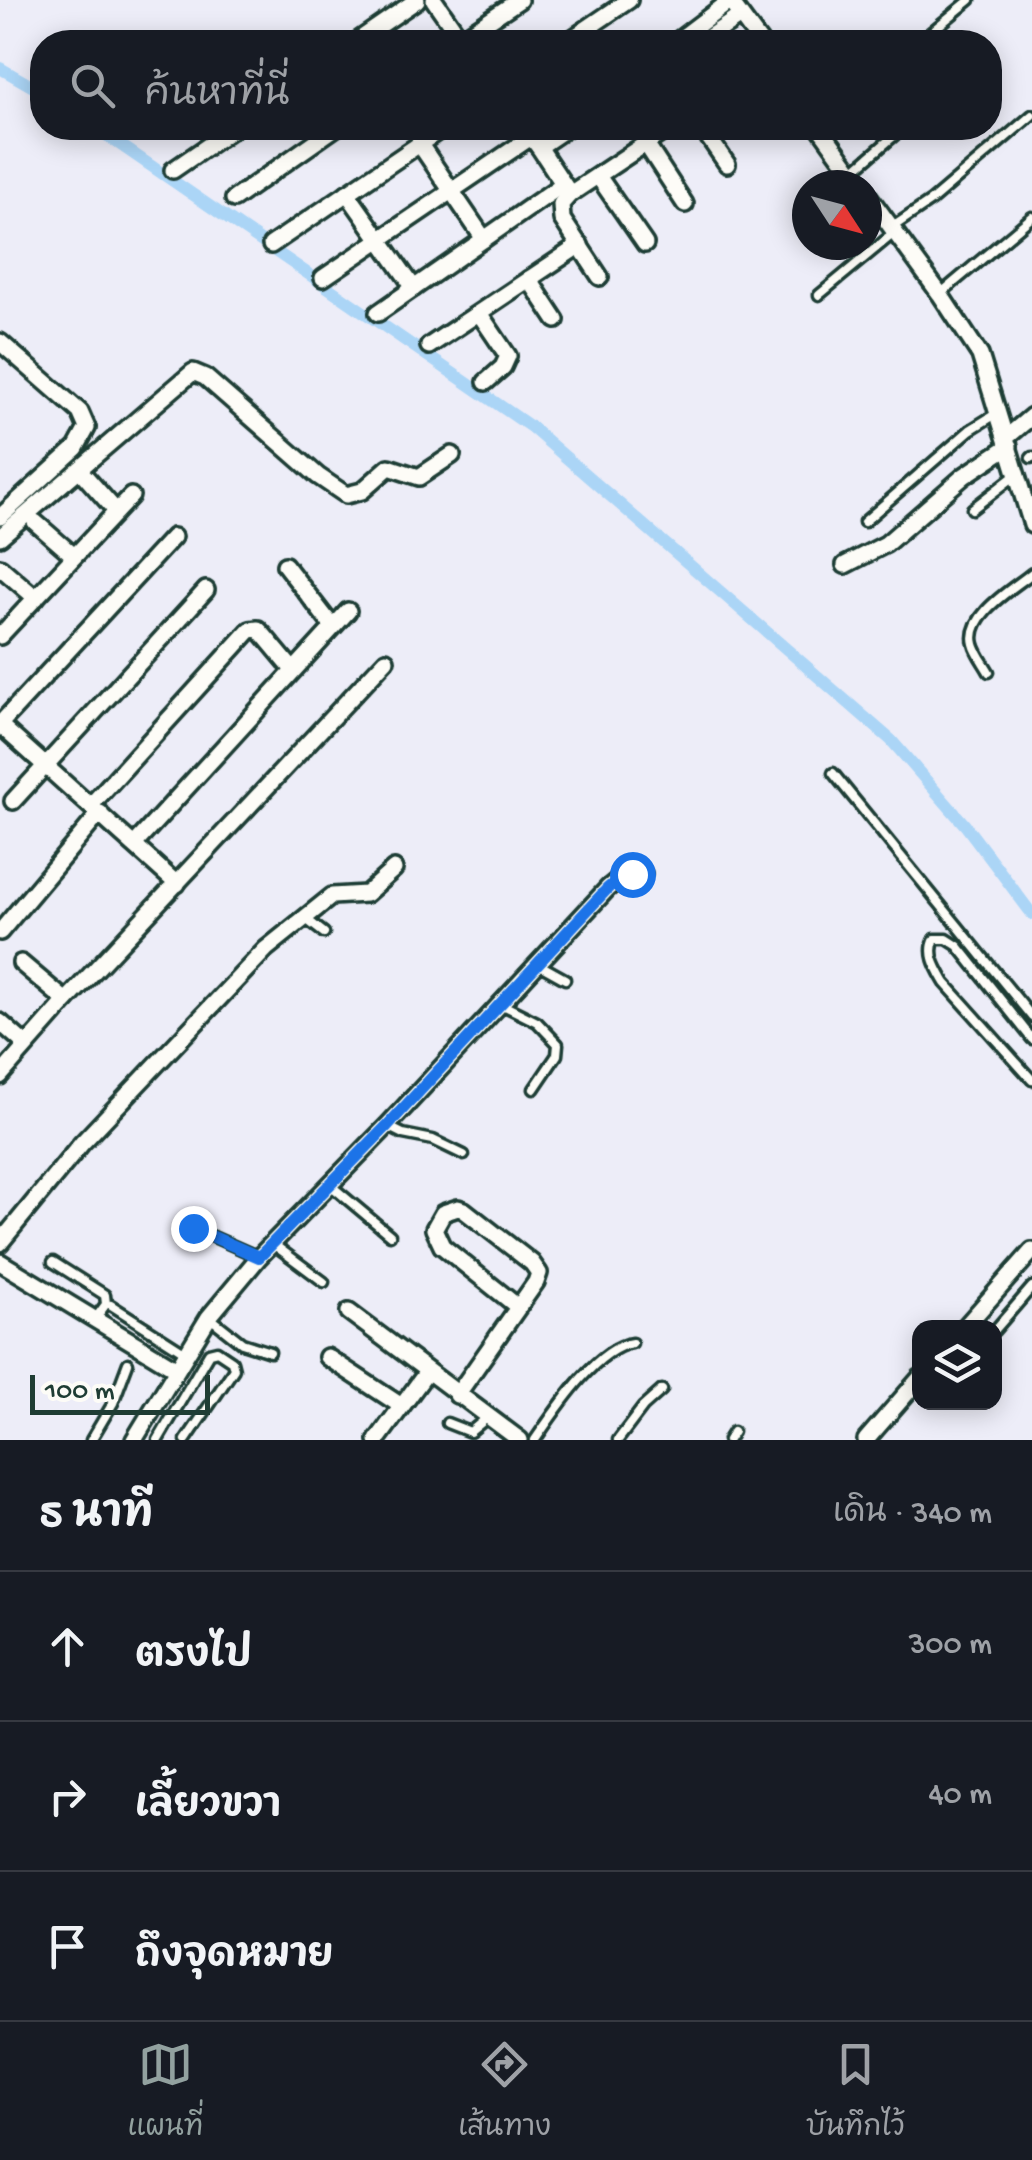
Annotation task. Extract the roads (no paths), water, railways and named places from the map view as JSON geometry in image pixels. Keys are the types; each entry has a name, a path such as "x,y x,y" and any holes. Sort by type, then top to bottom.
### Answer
{"street":[{"path":"373,30 417,0"},
{"path":"434,0 453,30"},
{"path":"476,30 519,0"},
{"path":"585,30 629,0"},
{"path":"693,30 730,0 751,30"},
{"path":"716,13 740,16"},
{"path":"173,170 217,140"},
{"path":"234,199 318,140"},
{"path":"271,245 424,140"},
{"path":"323,278 527,140"},
{"path":"533,140 566,189 560,212 600,277"},
{"path":"378,313 484,239 566,189 598,176 652,140"},
{"path":"710,140 726,164"},
{"path":"828,140 850,170"},
{"path":"419,143 484,239"},
{"path":"646,144 685,204"},
{"path":"598,176 645,244"},
{"path":"346,193 414,288"},
{"path":"882,215 980,355 1032,525"},
{"path":"430,346 580,245"},
{"path":"529,280 556,320"},
{"path":"480,313 508,356 503,367 486,382"},
{"path":"0,342 80,412 87,428 76,448 0,516"},
{"path":"0,537 193,372 206,377 318,476 346,495 362,491 389,467 420,477 452,455"},
{"path":"845,565 886,544 1008,442 1032,416"},
{"path":"85,476 116,511"},
{"path":"0,636 130,496"},
{"path":"35,522 74,556"},
{"path":"173,536 0,725 178,884"},
{"path":"285,565 334,627"},
{"path":"0,567 36,598"},
{"path":"13,800 206,590"},
{"path":"134,845 348,612"},
{"path":"0,932 95,809 250,630 262,633 293,670"},
{"path":"0,1076 386,660"},
{"path":"0,1243 108,1115 213,1002 302,916 332,896 366,894 394,870"},
{"path":"139,1438 209,1316 259,1257 608,888 620,878 643,874"},
{"path":"22,963 66,1001"},
{"path":"0,1022 26,1044"},
{"path":"457,1394 518,1307 538,1278 537,1268 464,1210 442,1213 434,1229 442,1246 518,1307"},
{"path":"971,1320 1032,1252"},
{"path":"0,1262 176,1368"},
{"path":"349,1312 520,1440"},
{"path":"326,1356 400,1406"},
{"path":"377,1440 426,1372"},
{"path":"866,1440 912,1387"}],"lane":[{"path":"934,30 970,0"},
{"path":"819,295 1032,115"},
{"path":"864,170 891,140"},
{"path":"940,294 1032,218"},
{"path":"864,522 970,430 999,412"},
{"path":"972,509 1017,474"},
{"path":"989,672 974,645 975,626 1032,573"},
{"path":"833,773 1032,1016"},
{"path":"302,916 324,933"},
{"path":"1032,1039 958,946 935,938 931,948 945,983 1032,1080"},
{"path":"538,964 565,979"},
{"path":"501,1004 537,1022 558,1044 557,1056 534,1088"},
{"path":"387,1126 433,1140 464,1155"},
{"path":"329,1184 390,1235"},
{"path":"193,1228 259,1257"},
{"path":"272,1244 324,1282"},
{"path":"53,1262 106,1294 106,1304 95,1320"},
{"path":"1002,1322 1032,1287"},
{"path":"112,1306 186,1352"},
{"path":"209,1316 242,1343 270,1352"},
{"path":"535,1440 594,1366 611,1350 632,1343"},
{"path":"158,1440 209,1353 217,1351 232,1361 234,1369 186,1440"},
{"path":"91,1440 128,1363"},
{"path":"618,1440 643,1407 662,1390"},
{"path":"447,1423 470,1432 488,1417"}],"waterway":[{"path":"0,68 30,85"},
{"path":"113,140 531,427 891,740 965,825 1032,914"}]}
